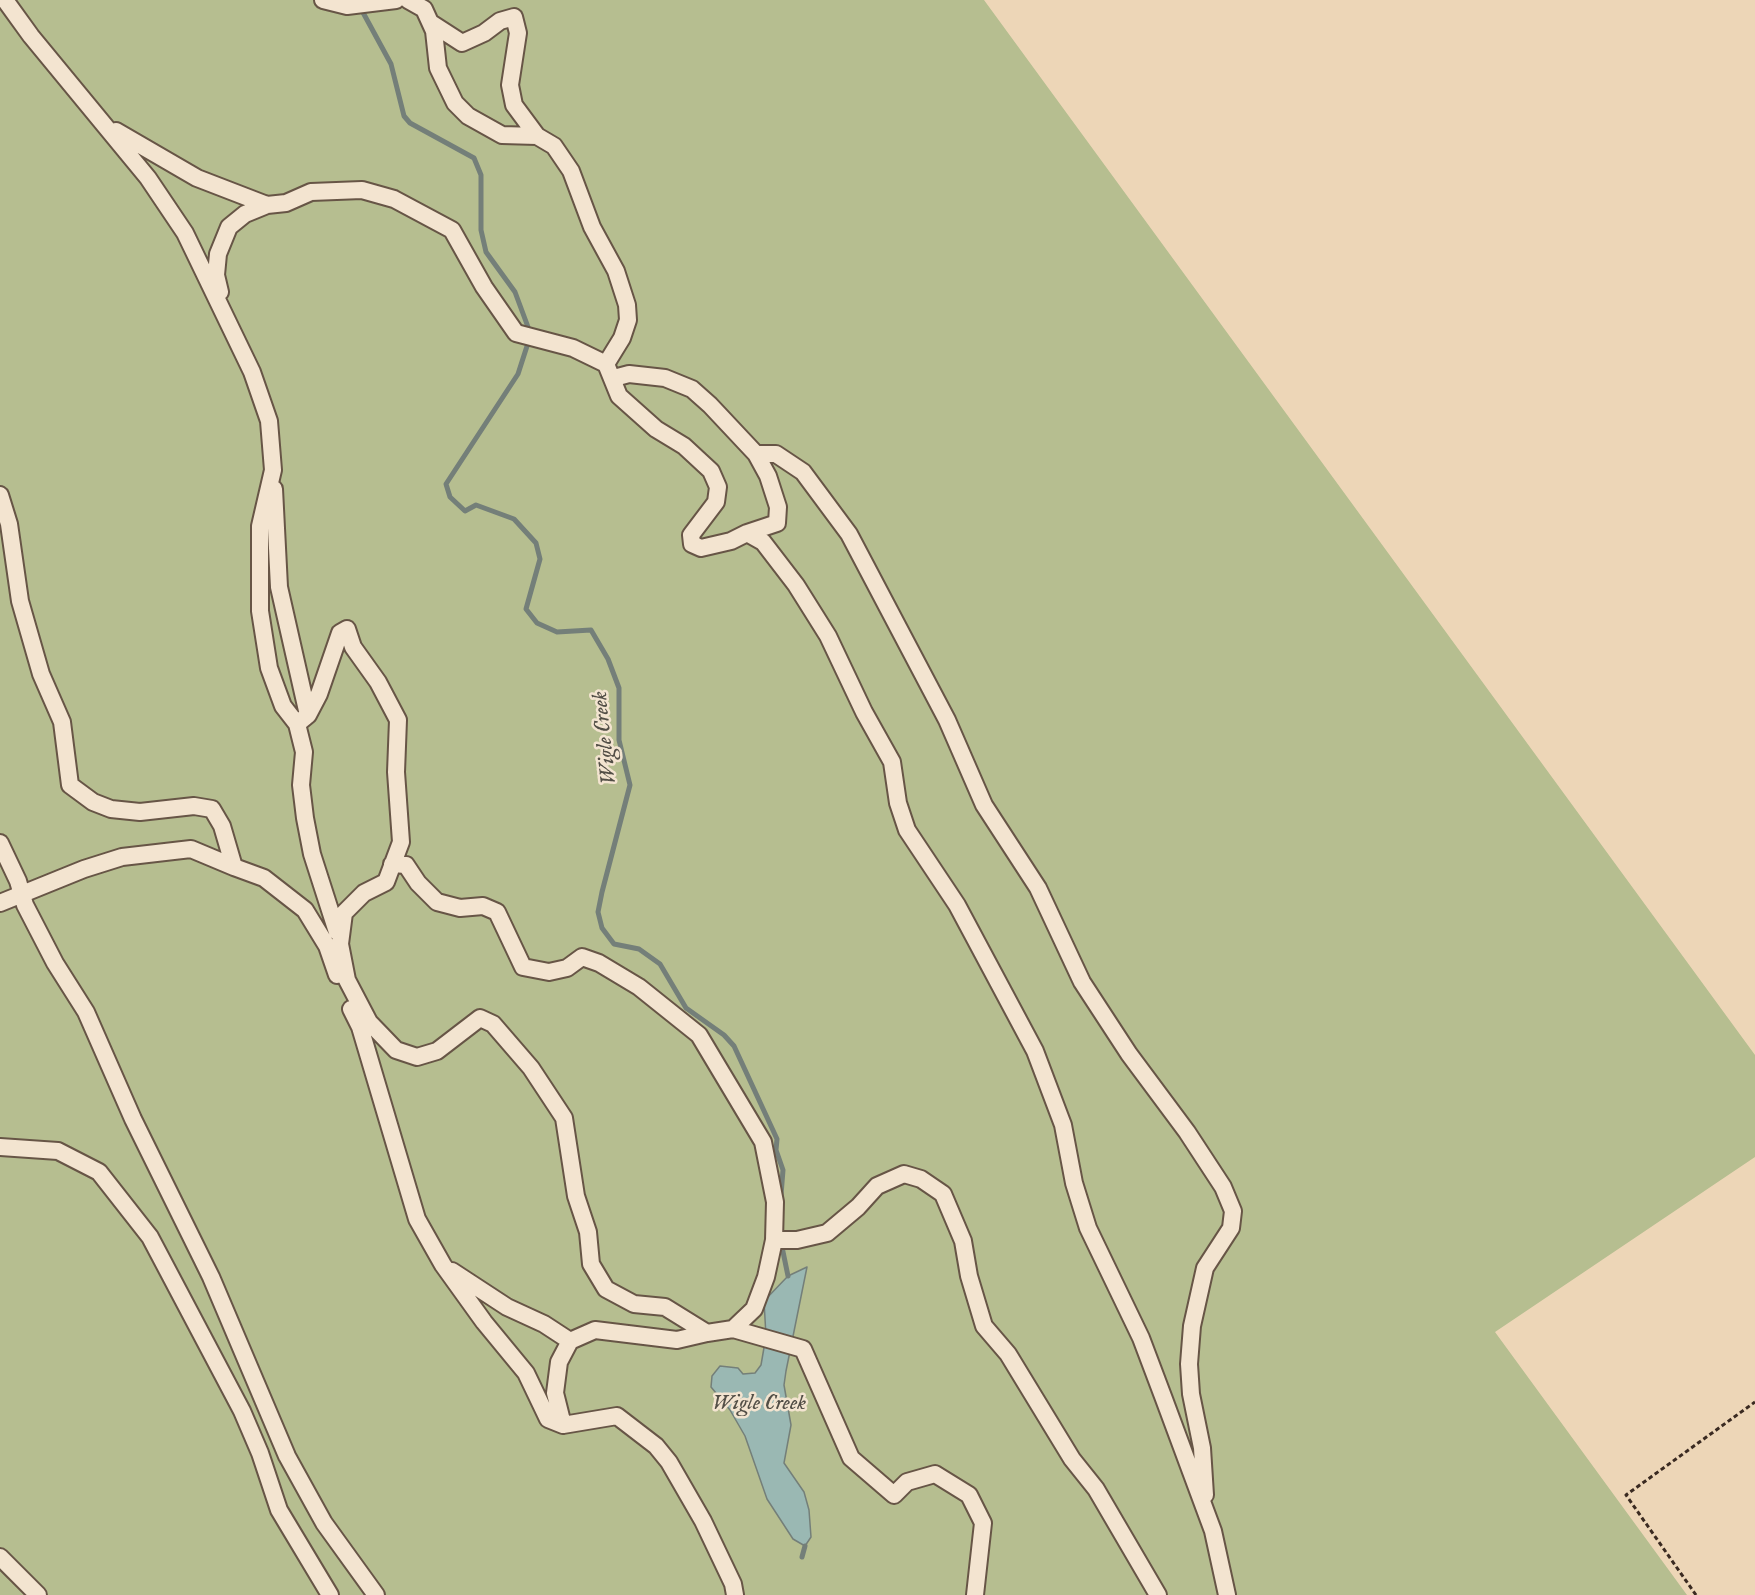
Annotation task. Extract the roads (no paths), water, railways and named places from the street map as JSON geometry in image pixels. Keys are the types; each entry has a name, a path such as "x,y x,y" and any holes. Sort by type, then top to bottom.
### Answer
{"lane":[{"path":"6,0 148,178 184,233 252,372 269,421 279,587 303,720 304,752 301,785 305,818 312,854 335,920 348,980 369,1022 396,1050 417,1056 437,1051 480,1018 493,1024 531,1068 564,1118 576,1196 588,1232 591,1264 606,1289 634,1304 665,1307 707,1333"},
{"path":"323,0 347,6 396,0"},
{"path":"408,0 424,9 431,23 438,52 438,68 455,103 476,121 502,135 537,136"},
{"path":"225,313 216,275 218,254 229,227 245,214 267,205 286,203 311,192 335,189 362,190 394,199 452,230 484,287 516,333 573,348 610,371 665,378 693,389 756,454 768,476 778,507 777,523 731,541 701,548 692,544 692,535 716,502 718,487 711,471 697,456 656,429 620,396 610,371 628,320 624,289 592,227 571,171 554,146 537,136 513,105 510,85 518,33 514,17 500,21 484,33 462,43 431,23"},
{"path":"102,121 129,141 197,178 267,205"},
{"path":"756,454 776,454 803,472 849,534 947,720 984,805 1038,888 1082,982 1129,1054 1187,1132 1223,1187 1233,1211 1231,1228 1205,1268 1192,1326 1189,1364 1191,1394 1202,1448 1205,1512"},
{"path":"273,470 260,526 260,611 269,668 283,706 303,720"},
{"path":"0,495 9,524 20,601 41,674 62,722 70,785 93,802 111,809 140,812 194,806 212,809 222,826 234,867"},
{"path":"747,533 763,542 796,585 828,636 864,712 892,762 898,803 907,830 957,905 1002,984 1035,1051 1063,1125 1074,1183 1088,1228 1141,1338 1213,1530 1227,1595"},
{"path":"303,720 319,694 340,633 347,629 353,647 378,682 398,720 396,772 401,842 386,882 364,893 344,913 340,944"},
{"path":"0,843 56,963 86,1012 133,1119 211,1277 287,1456 324,1522 376,1595"},
{"path":"0,903 122,857 190,849 264,878 305,910 327,946 340,987 360,1027 417,1219 443,1265 484,1323 526,1373 548,1419 563,1425 617,1416 656,1446 669,1462 702,1521 733,1584 735,1595"},
{"path":"392,864 406,865 418,883 437,902 460,908 483,906 497,912 523,968 549,972 567,968 582,957 599,963 639,987 699,1035 763,1142 775,1202 774,1240 766,1277 754,1309 733,1329"},
{"path":"0,1147 58,1151 99,1172 150,1236 242,1411 260,1453 279,1510 330,1595"},
{"path":"774,1240 796,1240 826,1233 858,1207 877,1186 904,1174 921,1179 943,1194 963,1241 969,1276 984,1326 1008,1354 1072,1459 1096,1489 1158,1595"},
{"path":"443,1265 498,1302 544,1324 570,1341"},
{"path":"563,1425 555,1394 559,1362 570,1341 596,1330 677,1340 733,1329 803,1349 851,1458 894,1495 907,1482 935,1474 969,1495 983,1523 975,1595"},
{"path":"0,1557 38,1595"}],"water":[{"name":"Wigle Creek","path":"807,1267 784,1385 791,1425 784,1463 804,1492 809,1510 811,1537 805,1546 793,1539 767,1499 745,1436 730,1410 711,1387 712,1376 720,1366 738,1368 743,1374 755,1373 761,1365 766,1336 764,1301 788,1276"}],"waterway":[{"name":"Wigle Creek","path":"360,7 391,64 404,116 410,123 474,158 481,175 481,230 486,252 515,292 528,327 528,343 518,374 446,484 450,497 465,511 476,505 514,519 536,543 540,559 526,609 537,623 557,632 591,630 608,659 619,688 619,740 630,785 598,912 602,928 614,944 639,949 660,964 686,1008 724,1035 734,1046 777,1139 776,1150 783,1170 781,1195"},
{"name":"Wigle Creek","path":"781,1242 788,1276"},
{"name":"Wigle Creek","path":"802,1557 805,1546"}]}
